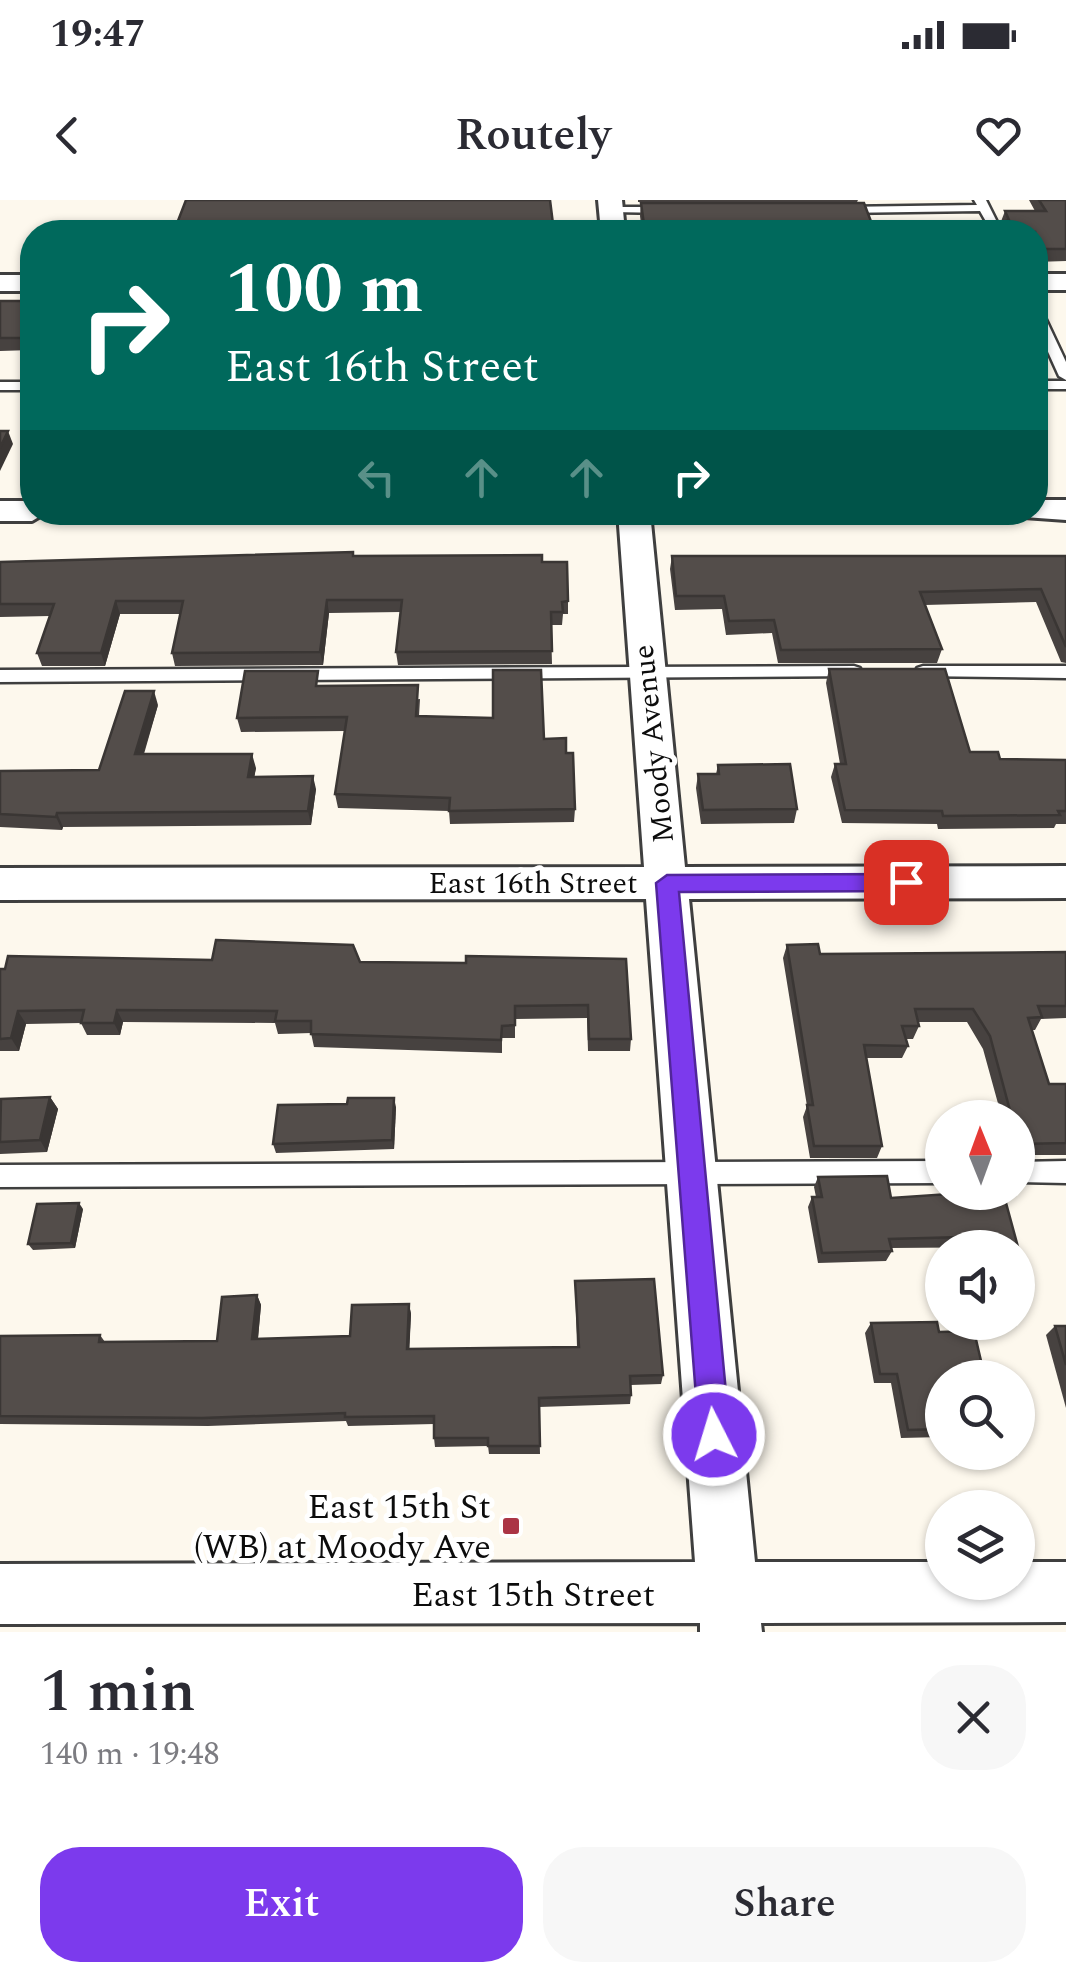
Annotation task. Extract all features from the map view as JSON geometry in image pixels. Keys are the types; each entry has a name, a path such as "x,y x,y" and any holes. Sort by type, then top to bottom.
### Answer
{"street":[{"name":"Moody Avenue","path":"635,525 730,1612"},
{"name":"East 16th Street","path":"0,884 1066,882"},
{"name":"East 15th Street","path":"0,1594 730,1612 1066,1592"}],"lane":[{"path":"835,210 982,204"},
{"path":"611,214 681,210"},
{"path":"1048,337 1066,376"},
{"path":"0,676 874,672"},
{"path":"913,672 1066,672"},
{"path":"0,1176 925,1172"},
{"path":"1035,1172 1066,1172"}],"building":[{"path":"186,200 550,200 552,220 178,220"},
{"path":"1039,200 1066,200 1066,249 1048,249 1048,220 1009,220 1005,211 1046,211"},
{"path":"641,203 864,203 870,220 643,220"},
{"path":"0,301 20,301 20,338 0,338"},
{"path":"0,431 8,431 0,448"},
{"path":"353,552 353,556 542,555 542,562 567,562 568,601 562,602 563,612 551,612 552,651 396,652 402,600 327,600 320,652 172,653 183,601 116,601 101,653 37,653 54,604 0,604 0,562"},
{"path":"672,556 1066,556 1066,647 1041,589 920,592 942,649 781,650 774,620 729,621 724,596 676,596"},
{"path":"829,669 945,669 970,752 998,752 1000,759 1066,760 1066,811 1058,811 1060,815 943,816 942,811 845,810 835,764 846,764"},
{"path":"493,670 541,670 544,739 566,738 566,753 573,753 575,809 449,811 450,798 335,794 347,717 237,718 245,671 318,671 316,686 418,685 416,716 493,718"},
{"path":"125,691 154,691 135,754 252,754 248,777 313,776 308,811 57,813 56,817 0,814 0,771 99,770"},
{"path":"790,764 797,809 703,810 698,774 719,774 718,765"},
{"path":"216,940 353,945 360,962 466,963 466,956 626,959 631,1039 589,1039 588,1005 515,1006 515,1025 502,1026 501,1040 311,1034 311,1021 275,1021 277,1011 117,1010 114,1023 81,1023 84,1010 18,1011 11,1038 0,1039 0,969 5,969 8,956 212,960"},
{"path":"818,944 820,954 1066,952 1066,1006 1038,1006 1042,1017 1028,1018 1049,1084 1066,1084 1066,1143 1035,1144 1035,1100 1007,1100 990,1036 973,1009 915,1009 919,1026 902,1026 908,1046 864,1045 882,1146 814,1146 807,1105 813,1105 787,945"},
{"path":"50,1097 40,1140 0,1142 1,1099"},
{"path":"348,1098 394,1098 392,1140 273,1144 278,1105 347,1104"},
{"path":"887,1176 891,1198 925,1196 925,1210 1008,1210 1013,1230 925,1230 925,1238 889,1239 892,1251 822,1253 812,1197 822,1197 818,1177"},
{"path":"79,1203 71,1243 28,1244 37,1204"},
{"path":"654,1279 663,1375 630,1376 631,1395 539,1398 540,1446 488,1446 488,1438 434,1438 434,1416 0,1416 0,1336 100,1335 99,1342 217,1341 222,1297 257,1295 252,1339 350,1336 352,1305 409,1304 407,1349 579,1347 575,1281"},
{"path":"925,1322 925,1340 976,1340 981,1360 925,1360 925,1430 908,1430 897,1374 880,1374 871,1323"},
{"path":"1055,1326 1066,1326 1066,1365"}],"place":[{"name":"East 15th St (WB) at Moody Ave","path":"511,1526"}],"route":[{"path":"714,1435 667,883 906,882"}]}
